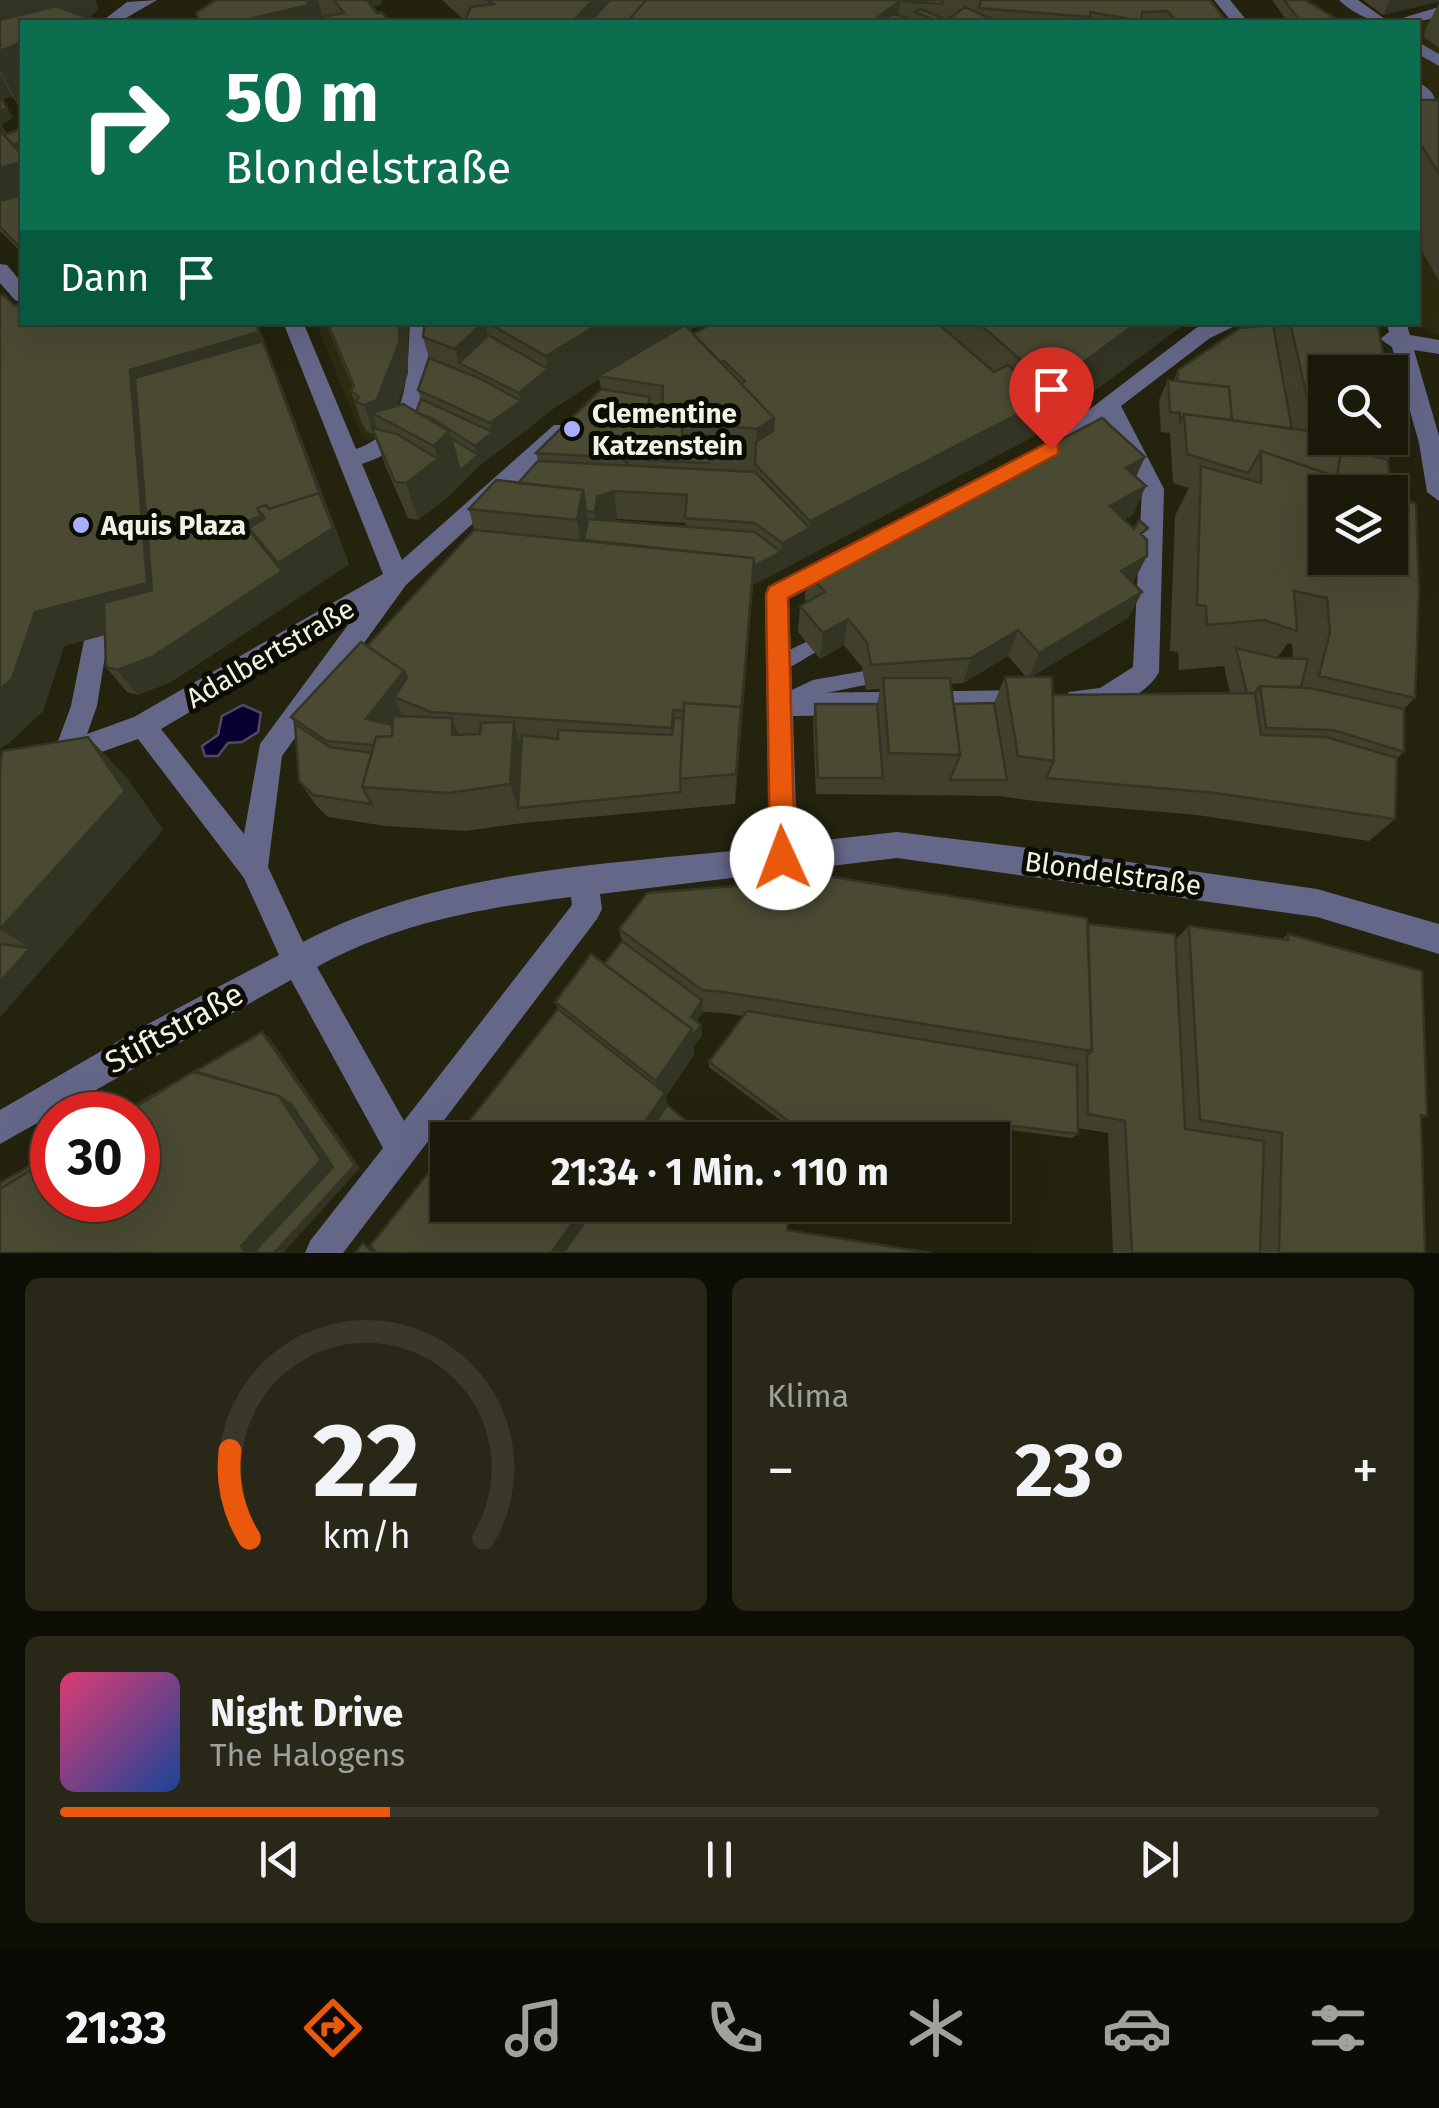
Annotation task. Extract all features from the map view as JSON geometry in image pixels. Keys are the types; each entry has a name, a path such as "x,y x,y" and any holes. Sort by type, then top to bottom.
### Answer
{"street":[{"path":"1222,0 1238,20"},
{"path":"1348,0 1378,20"},
{"path":"112,20 135,2"},
{"path":"1405,20 1439,12"},
{"path":"1420,91 1439,116"},
{"path":"0,270 20,294"},
{"path":"294,325 397,578"},
{"path":"349,460 392,442 404,423 417,378 420,325"},
{"path":"1018,467 1051,449 1203,333 1225,325"},
{"path":"1399,332 1439,492"},
{"path":"1365,334 1399,332 1439,347"},
{"path":"778,706 1104,699 1146,672 1153,489 1110,406"},
{"name":"Adalbertstraße","path":"0,776 143,726 397,578 582,414"},
{"path":"782,858 777,594 850,554"},
{"name":"Adalbertstraße","path":"254,868 270,752 397,578"},
{"path":"66,756 84,706 95,637"},
{"path":"143,726 254,868 296,959 402,1150"},
{"name":"Blondelstraße","path":"584,881 898,846 1317,903 1439,940"},
{"path":"322,1253 587,909 584,881"},
{"name":"Stiftstraße","path":"0,1128 296,959 355,930 479,894 584,881"}],"lane":[{"path":"777,664 810,647"},
{"path":"778,706 813,688 864,679"}],"shaded area":[{"path":"1439,18 1439,102 1420,77 1420,23"},
{"path":"1420,149 1439,173 1439,335 1421,328"},
{"path":"317,325 412,325 411,372 391,431 369,440 362,437"},
{"path":"243,705 261,713 258,732 242,742 228,743 218,756 205,756 202,746 218,735 222,716"}],"building":[{"path":"216,0 306,0 309,5 254,20 199,20 196,13"},
{"path":"334,0 367,0 388,20 302,20 344,13"},
{"path":"487,0 593,0 574,20 465,20 471,7 494,4"},
{"path":"610,0 646,0 629,20 592,20"},
{"path":"646,0 943,0 942,4 900,1 877,20 629,20"},
{"path":"981,0 1210,0 1225,20 1176,20 1167,11 1142,12 1141,20 1136,20 1090,12 1090,17 979,8"},
{"path":"1284,0 1305,0 1334,17 1323,20 1299,20"},
{"path":"56,6 94,20 20,20 20,43 0,51 0,20"},
{"path":"965,7 994,20 947,20"},
{"path":"920,9 947,20 934,20 915,12"},
{"path":"893,14 911,20 884,20"},
{"path":"1420,100 1439,100 1439,174 1420,143"},
{"path":"20,129 20,143 13,145 4,135"},
{"path":"0,131 20,153 20,163 0,168"},
{"path":"20,196 20,247 0,227 0,201"},
{"name":"Aquis Plaza","path":"4,295 15,306 20,305 20,325 256,325 259,332 130,370 147,583 35,612 12,679 0,689 0,297"},
{"path":"328,325 399,325 399,343 377,400 364,405 356,402 359,397 351,391 354,386"},
{"path":"425,325 481,325 455,349 423,337"},
{"path":"491,325 597,325 546,356"},
{"path":"685,325 774,418 757,429 682,422 682,413 662,411 663,386 599,376"},
{"path":"710,325 939,325 994,372 1008,365 1047,399 810,521 755,464 756,442 773,431 774,418 741,384 745,381 693,334"},
{"path":"980,325 1134,325 1051,386"},
{"path":"1273,325 1292,429 1232,420 1229,387 1177,381 1178,370 1240,328"},
{"path":"1291,325 1378,325 1384,355 1308,355 1308,402"},
{"path":"488,335 548,369 519,393 459,363"},
{"path":"263,341 322,500 319,493 269,509 266,505 257,508 261,516 243,523 282,571 152,657 117,670 106,667 104,603 152,590 135,378"},
{"path":"429,358 521,401 490,423 418,390"},
{"path":"1168,380 1229,387 1232,420 1184,414 1180,423 1180,413 1170,412"},
{"path":"601,389 650,397 646,413 632,412 632,423 682,426 682,435 709,436 709,463 646,460 646,442 626,440 624,458 536,453"},
{"path":"421,399 493,432 475,446 416,412"},
{"path":"403,404 449,431 434,446 372,413"},
{"path":"1184,414 1308,431 1308,455 1340,456 1337,475 1331,475 1261,451 1248,473 1187,454"},
{"path":"1102,418 1145,457 1126,468 1146,486 1110,506 1134,529 1139,520 1148,528 1141,534 1147,540 1147,556 1121,571 1142,592 1039,653 1018,630 971,658 871,665 867,642 848,619 823,633 800,606 825,592 807,572"},
{"path":"372,428 397,434 438,459 406,483 395,482"},
{"path":"451,438 478,455 460,471"},
{"path":"1261,451 1332,475 1308,475 1308,575 1408,575 1408,501 1416,504 1419,591 1415,698 1319,676 1330,632 1327,598 1294,591 1297,631 1264,620 1207,625 1206,606 1197,605 1201,466 1261,483"},
{"path":"1337,455 1369,455 1388,460 1389,475 1337,475"},
{"path":"538,461 755,472 810,528 782,543 755,523 685,518 687,495 614,491 597,497 595,512 586,511 583,490 518,483"},
{"path":"496,480 583,490 577,520 469,509"},
{"path":"319,493 333,528 278,563 249,528 265,518 257,508 266,505 269,509"},
{"path":"588,519 755,532 781,552 754,566 754,558 584,540"},
{"path":"474,530 754,558 741,714 741,707 684,703 684,711 673,710 672,728 431,712 394,697 407,678 404,671 367,646"},
{"path":"361,642 404,671 366,719 392,725 392,736 376,737 374,745 326,741 291,717"},
{"path":"1236,648 1277,658 1308,659 1301,687 1260,686 1255,693 1247,693"},
{"path":"1005,677 1052,677 1054,761 1018,756"},
{"path":"883,678 950,678 960,755 889,753"},
{"path":"1260,686 1310,688 1404,709 1404,752 1333,730 1266,728"},
{"path":"1255,693 1261,735 1326,737 1397,758 1395,819 1215,793 1046,778 1054,761 1053,695"},
{"path":"684,703 741,707 736,774 680,779"},
{"path":"994,703 1007,780 950,780 960,755 954,704"},
{"path":"815,704 877,704 883,778 818,778"},
{"path":"393,716 452,718 452,735 480,734 481,723 514,722 510,784 448,793 362,787 376,737 392,736"},
{"path":"674,718 683,718 681,792 518,808 522,735 558,739 558,730 672,735"},
{"path":"295,724 330,747 372,753 362,787 372,804 313,795 299,781"},
{"path":"88,737 125,791 0,929 2,751"},
{"path":"820,875 1087,918 1092,1051 702,990 619,929 647,893 812,880"},
{"path":"1088,924 1175,934 1185,1129 1264,1141 1260,1253 1132,1253 1125,1121 1088,1114 1087,1055 1092,1051"},
{"path":"1189,926 1288,940 1288,934 1422,971 1427,1116 1421,1115 1425,1253 1279,1253 1282,1133 1200,1120"},
{"path":"622,941 702,1000 691,1017 701,1025 692,1037 692,1029 604,964"},
{"path":"0,944 30,948 0,982"},
{"path":"591,954 692,1029 656,1081 555,1002"},
{"path":"558,1009 665,1093 645,1122 468,1122"},
{"path":"747,1011 1077,1065 1078,1134 1014,1126 1010,1131 1010,1122 790,1122 709,1062"},
{"path":"262,1032 355,1165 274,1253 256,1250 333,1167 291,1104 279,1096 194,1072"},
{"path":"194,1071 279,1096 321,1160 241,1246 246,1253 0,1253 0,1189 30,1171 30,1222 160,1222 160,1092"},
{"path":"667,1105 688,1122 655,1122"},
{"path":"30,1166 30,1171 0,1189 0,1183"},
{"path":"430,1171 430,1222 573,1222 551,1253 377,1253 370,1246"},
{"path":"585,1222 788,1222 787,1230 932,1253 563,1253"},
{"path":"363,1243 373,1253 355,1253"}],"place":[{"name":"Clementine Katzenstein","path":"572,429"},
{"name":"Aquis Plaza","path":"81,525"}],"route":[{"path":"782,858 777,594 1051,449"}]}
